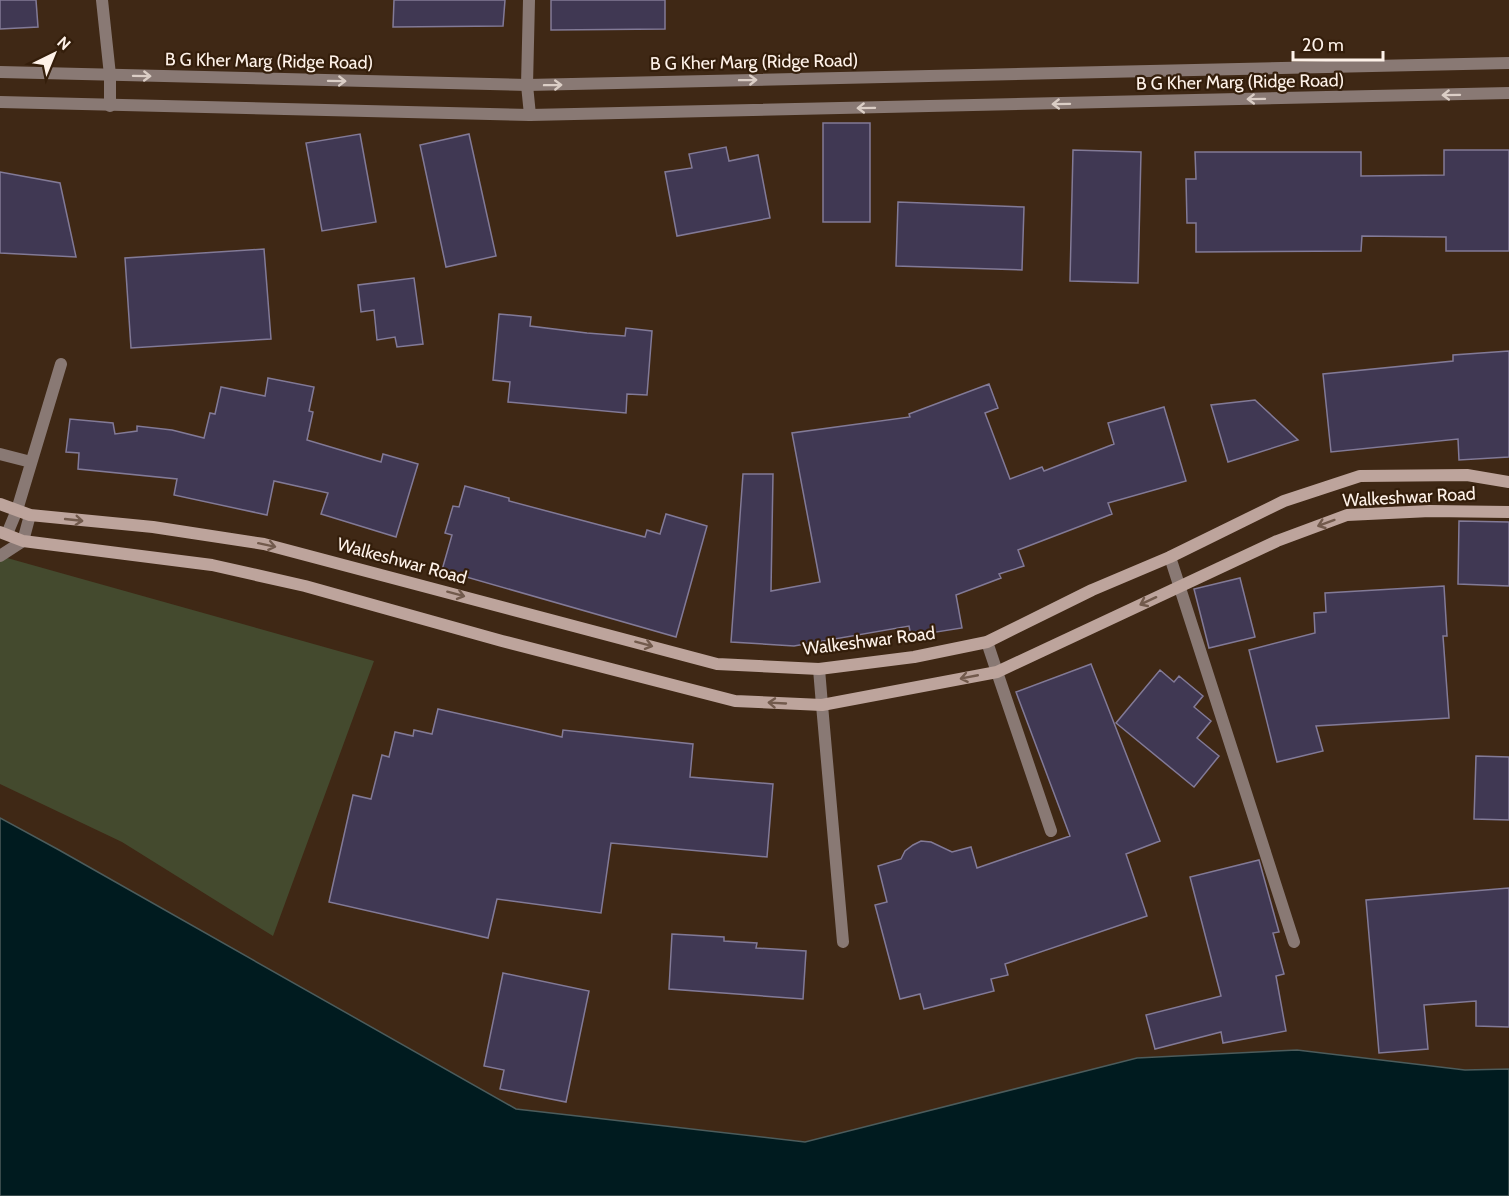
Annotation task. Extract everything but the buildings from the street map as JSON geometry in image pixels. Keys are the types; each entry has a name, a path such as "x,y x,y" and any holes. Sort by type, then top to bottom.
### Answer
{"main road":[{"name":"Walkeshwar Road","path":"0,504 30,515 153,527 264,544 717,664 819,669 914,657 987,642 1092,590 1170,557 1284,501 1360,476 1467,475 1509,482"},
{"name":"Walkeshwar Road","path":"3,533 23,541 212,565 305,586 502,641 735,701 822,705 997,672 1277,541 1347,515 1430,511 1509,512"}],"street":[{"path":"102,0 110,75 110,106"},
{"path":"529,0 527,86 530,115"},
{"name":"B G Kher Marg (Ridge Road)","path":"0,72 527,86 1509,63"},
{"name":"B G Kher Marg (Ridge Road)","path":"0,102 530,115 1509,93"},
{"path":"3,533 16,510 61,364"},
{"path":"0,454 31,462"},
{"path":"0,556 23,541 30,515"},
{"path":"1170,557 1294,942"},
{"path":"987,642 1051,831"},
{"path":"819,669 843,942"}],"green space":[{"path":"0,556 374,661 273,936 122,842 0,784"}],"water":[{"path":"0,818 516,1109 805,1142 1137,1058 1297,1050 1465,1070 1509,1069 1509,1196 0,1196"}]}
